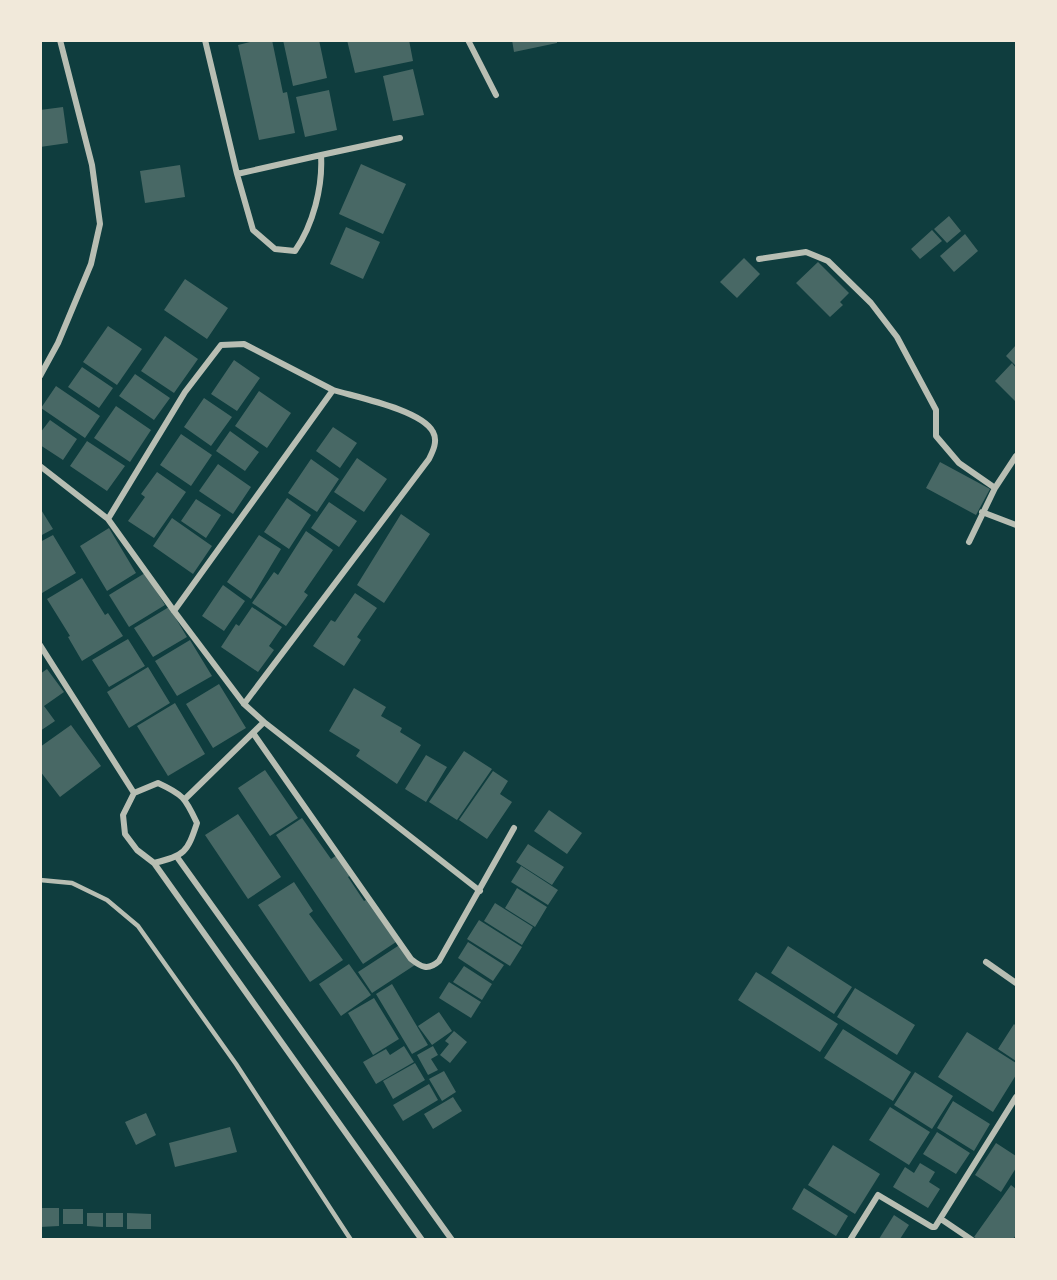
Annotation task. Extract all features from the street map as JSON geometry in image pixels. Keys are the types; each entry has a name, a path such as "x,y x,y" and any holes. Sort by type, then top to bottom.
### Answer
{"street":[{"path":"40,376 58,343 91,264 100,224 93,165 60,40"},
{"path":"468,40 496,95"},
{"path":"208,41 237,174 254,230 275,249 295,251 306,235 322,175 321,155"},
{"path":"237,174 400,138"},
{"path":"759,259 806,252 828,261 871,303 897,337 936,410 936,436 959,463 995,488"},
{"path":"108,519 185,392 221,345 244,344 333,390 405,411 433,430 434,448 429,459 244,704"},
{"path":"174,611 333,390"},
{"path":"969,542 995,488 1017,456"},
{"path":"40,466 108,519 244,704 480,891"},
{"path":"982,512 1017,525"},
{"path":"40,645 134,793"},
{"path":"186,798 264,722"},
{"path":"253,733 411,959 420,966 427,968 439,961 514,828"},
{"path":"154,862 177,857 190,846 197,823 186,798 175,790 158,783 134,793 123,815 125,834 137,850 154,862 422,1239"},
{"path":"177,857 452,1239"},
{"path":"986,962 1017,983"},
{"path":"849,1239 876,1196 880,1196 935,1227 1017,1097"},
{"path":"941,1219 972,1239"}],"lane":[{"path":"40,880 72,883 107,900 138,926 237,1064 351,1239"}],"building":[{"path":"258,40 272,40 283,93 287,92 295,133 259,140 238,45"},
{"path":"283,40 319,40 327,78 293,86"},
{"path":"347,40 409,40 413,61 355,73"},
{"path":"512,40 557,40 557,43 514,52"},
{"path":"413,69 424,115 393,121 383,76"},
{"path":"329,90 337,130 305,137 296,97"},
{"path":"63,107 68,143 40,147 40,110"},
{"path":"361,164 406,184 383,234 339,214"},
{"path":"180,165 185,197 145,203 140,171"},
{"path":"949,216 961,231 947,243 934,229"},
{"path":"346,227 380,242 363,279 330,264"},
{"path":"932,230 942,241 920,259 911,249"},
{"path":"965,234 978,251 954,272 940,256"},
{"path":"744,258 760,274 737,298 720,282"},
{"path":"818,262 849,293 840,302 843,305 830,317 796,283"},
{"path":"185,279 228,308 207,339 164,310"},
{"path":"108,326 142,349 117,385 83,362"},
{"path":"165,336 198,359 174,393 141,371"},
{"path":"1016,345 1016,366 1006,356"},
{"path":"234,360 260,378 237,411 211,394"},
{"path":"1012,363 1016,368 1016,402 995,381"},
{"path":"82,367 113,388 99,408 68,387"},
{"path":"135,374 170,398 154,420 119,396"},
{"path":"56,386 100,416 85,438 41,408"},
{"path":"259,391 291,413 267,448 235,426"},
{"path":"204,398 232,417 211,446 184,427"},
{"path":"116,406 151,430 130,462 94,438"},
{"path":"50,420 77,439 63,460 40,445 40,433"},
{"path":"333,427 357,443 340,468 316,451"},
{"path":"230,431 259,452 245,471 216,451"},
{"path":"181,434 212,455 191,486 160,465"},
{"path":"87,441 125,466 107,491 70,466"},
{"path":"357,458 387,479 364,512 334,492"},
{"path":"311,459 339,479 317,512 288,493"},
{"path":"940,462 990,489 976,515 926,488"},
{"path":"218,464 251,487 233,514 199,491"},
{"path":"157,472 186,492 154,538 128,521 145,497 141,494"},
{"path":"287,498 311,515 289,549 264,532"},
{"path":"196,499 221,515 206,538 181,521"},
{"path":"329,502 357,521 339,547 311,528"},
{"path":"40,508 53,529 40,536"},
{"path":"401,514 430,534 384,603 357,585"},
{"path":"172,518 212,546 193,574 153,546"},
{"path":"109,528 136,573 107,591 80,546"},
{"path":"306,531 333,550 304,592 308,595 286,626 252,603 274,572 278,575"},
{"path":"53,535 76,573 42,593 40,590 40,542"},
{"path":"259,535 281,549 251,599 227,582"},
{"path":"145,573 165,605 129,627 109,595"},
{"path":"82,578 105,615 108,613 123,636 82,661 68,637 70,636 47,599"},
{"path":"223,585 245,601 224,631 202,616"},
{"path":"355,593 377,608 357,637 361,640 344,666 313,646 331,620 335,622"},
{"path":"169,607 187,637 153,657 134,628"},
{"path":"252,607 282,627 269,646 274,650 258,672 221,647 236,624 239,626"},
{"path":"128,639 145,666 109,687 92,660"},
{"path":"190,640 212,676 177,696 155,661"},
{"path":"148,667 170,703 129,728 107,692"},
{"path":"47,669 64,692 44,706 55,721 40,731 40,674"},
{"path":"219,684 246,728 213,748 186,704"},
{"path":"354,688 386,707 381,716 402,728 400,732 421,745 397,784 356,756 360,750 329,731"},
{"path":"175,703 205,754 168,776 137,726"},
{"path":"71,725 101,766 60,797 40,771 40,747"},
{"path":"464,751 492,769 457,820 429,802"},
{"path":"426,755 447,767 426,802 405,789"},
{"path":"265,770 298,818 270,836 238,788"},
{"path":"493,771 508,781 500,794 512,802 487,839 459,820"},
{"path":"549,810 582,833 567,854 534,831"},
{"path":"238,814 281,877 248,899 205,835"},
{"path":"302,818 331,859 337,855 351,875 348,877 364,901 366,900 396,942 363,964 276,835"},
{"path":"528,844 564,867 552,885 516,862"},
{"path":"521,866 558,890 548,905 511,882"},
{"path":"294,882 313,911 309,914 343,960 310,982 258,905"},
{"path":"517,888 547,907 535,927 505,908"},
{"path":"495,903 533,927 522,945 484,921"},
{"path":"479,920 522,947 510,966 467,939"},
{"path":"468,942 504,965 493,981 458,958"},
{"path":"401,944 415,965 372,993 358,972"},
{"path":"788,946 852,987 834,1014 771,973"},
{"path":"349,964 371,995 341,1016 319,984"},
{"path":"464,966 492,984 482,1000 453,982"},
{"path":"756,972 838,1024 820,1052 738,1000"},
{"path":"449,982 481,1002 471,1018 439,998"},
{"path":"392,984 428,1045 412,1054 376,994"},
{"path":"855,988 915,1025 897,1055 837,1017"},
{"path":"374,998 399,1039 373,1055 348,1013"},
{"path":"439,1012 452,1031 432,1045 418,1026"},
{"path":"1014,1024 1016,1026 1016,1061 998,1049"},
{"path":"843,1029 911,1072 893,1101 824,1058"},
{"path":"454,1031 467,1042 450,1063 440,1055 449,1044 445,1041"},
{"path":"967,1032 1016,1063 1016,1075 993,1112 938,1077"},
{"path":"404,1046 414,1062 376,1084 363,1062 386,1049 390,1055"},
{"path":"433,1046 438,1055 431,1059 438,1070 428,1075 417,1055"},
{"path":"415,1063 425,1080 393,1099 383,1081"},
{"path":"444,1071 456,1092 442,1101 429,1079"},
{"path":"915,1072 953,1096 932,1129 894,1105"},
{"path":"429,1084 438,1100 403,1121 393,1105"},
{"path":"453,1097 462,1111 433,1129 424,1114"},
{"path":"953,1101 990,1124 974,1151 937,1128"},
{"path":"890,1107 930,1132 909,1165 869,1140"},
{"path":"146,1113 156,1135 136,1145 125,1122"},
{"path":"230,1127 237,1152 175,1167 169,1143"},
{"path":"937,1132 970,1153 956,1174 923,1154"},
{"path":"996,1143 1016,1156 1016,1168 1001,1192 975,1175"},
{"path":"833,1145 880,1174 855,1214 808,1185"},
{"path":"920,1163 935,1172 929,1182 940,1189 928,1208 893,1187 905,1167 914,1173"},
{"path":"1011,1185 1016,1189 1016,1235 1013,1239 977,1239 974,1237"},
{"path":"804,1188 848,1216 836,1236 792,1209"},
{"path":"40,1208 59,1208 59,1226 40,1227"},
{"path":"63,1209 83,1209 83,1224 63,1224"},
{"path":"87,1213 103,1213 103,1227 87,1226"},
{"path":"106,1213 123,1213 123,1227 106,1227"},
{"path":"127,1213 151,1214 151,1229 127,1229"},
{"path":"894,1215 909,1225 900,1239 879,1239"}]}
